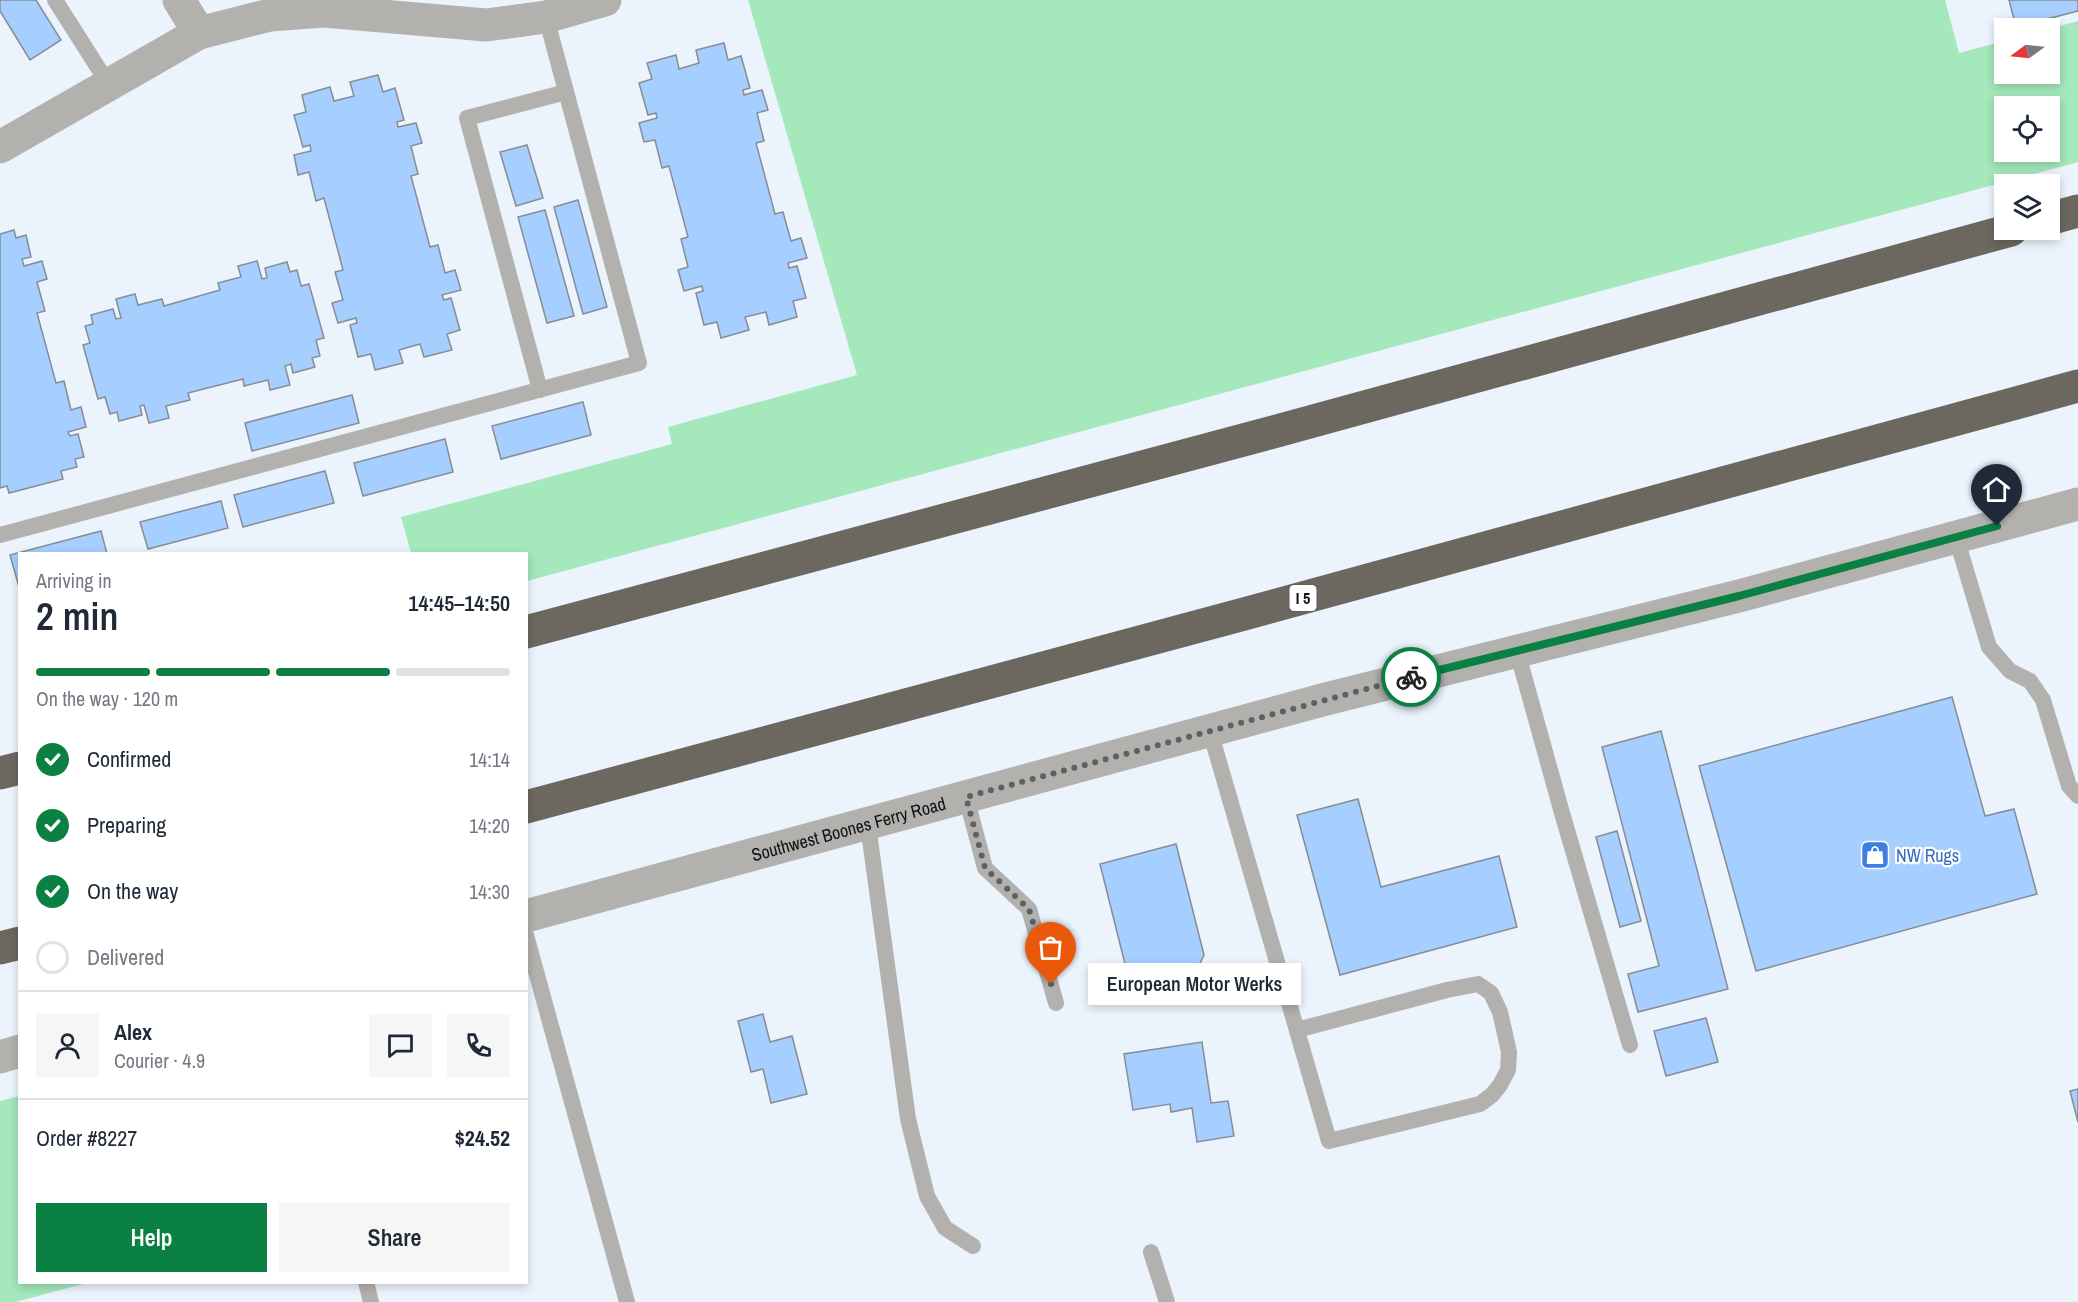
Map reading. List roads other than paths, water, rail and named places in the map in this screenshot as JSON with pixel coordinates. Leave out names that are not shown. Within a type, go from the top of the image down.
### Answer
[{"type":"highway","points":[[2060,216],[2078,211]]},
{"type":"highway","points":[[528,631],[1262,435],[1994,235]]},
{"type":"highway","name":"I 5","points":[[528,806],[1244,615],[2078,386]]},
{"type":"highway","points":[[0,773],[18,768]]},
{"type":"highway","points":[[0,948],[18,944]]},
{"type":"street","points":[[178,0],[200,33]]},
{"type":"street","points":[[0,147],[200,33],[270,15],[324,11],[486,26],[546,17],[605,0]]},
{"type":"street","name":"Southwest Boones Ferry Road","points":[[528,915],[1326,699],[1739,596],[2078,504]]},
{"type":"street","points":[[0,1057],[18,1052]]},
{"type":"lane","points":[[55,0],[109,85]]},
{"type":"lane","points":[[0,535],[639,363],[546,17]]},
{"type":"lane","points":[[540,390],[467,118],[566,92]]},
{"type":"lane","points":[[1956,537],[1989,647],[2010,671],[2030,681],[2043,700],[2069,786],[2078,796]]},
{"type":"lane","points":[[1517,651],[1630,1045]]},
{"type":"lane","points":[[1210,731],[1329,1141],[1480,1104],[1496,1090],[1508,1071],[1509,1052],[1500,1012],[1491,993],[1478,984],[1447,990],[1297,1030]]},
{"type":"lane","points":[[966,797],[985,868],[1029,909],[1056,1003]]},
{"type":"lane","points":[[868,825],[908,1119],[927,1196],[945,1228],[973,1246]]},
{"type":"lane","points":[[528,942],[627,1302]]},
{"type":"lane","points":[[1151,1252],[1167,1302]]},
{"type":"lane","points":[[366,1284],[371,1302]]},
{"type":"place","name":"NW Rugs","points":[[1875,855]]},
{"type":"place","name":"European Motor Werks","points":[[1051,984]]}]
